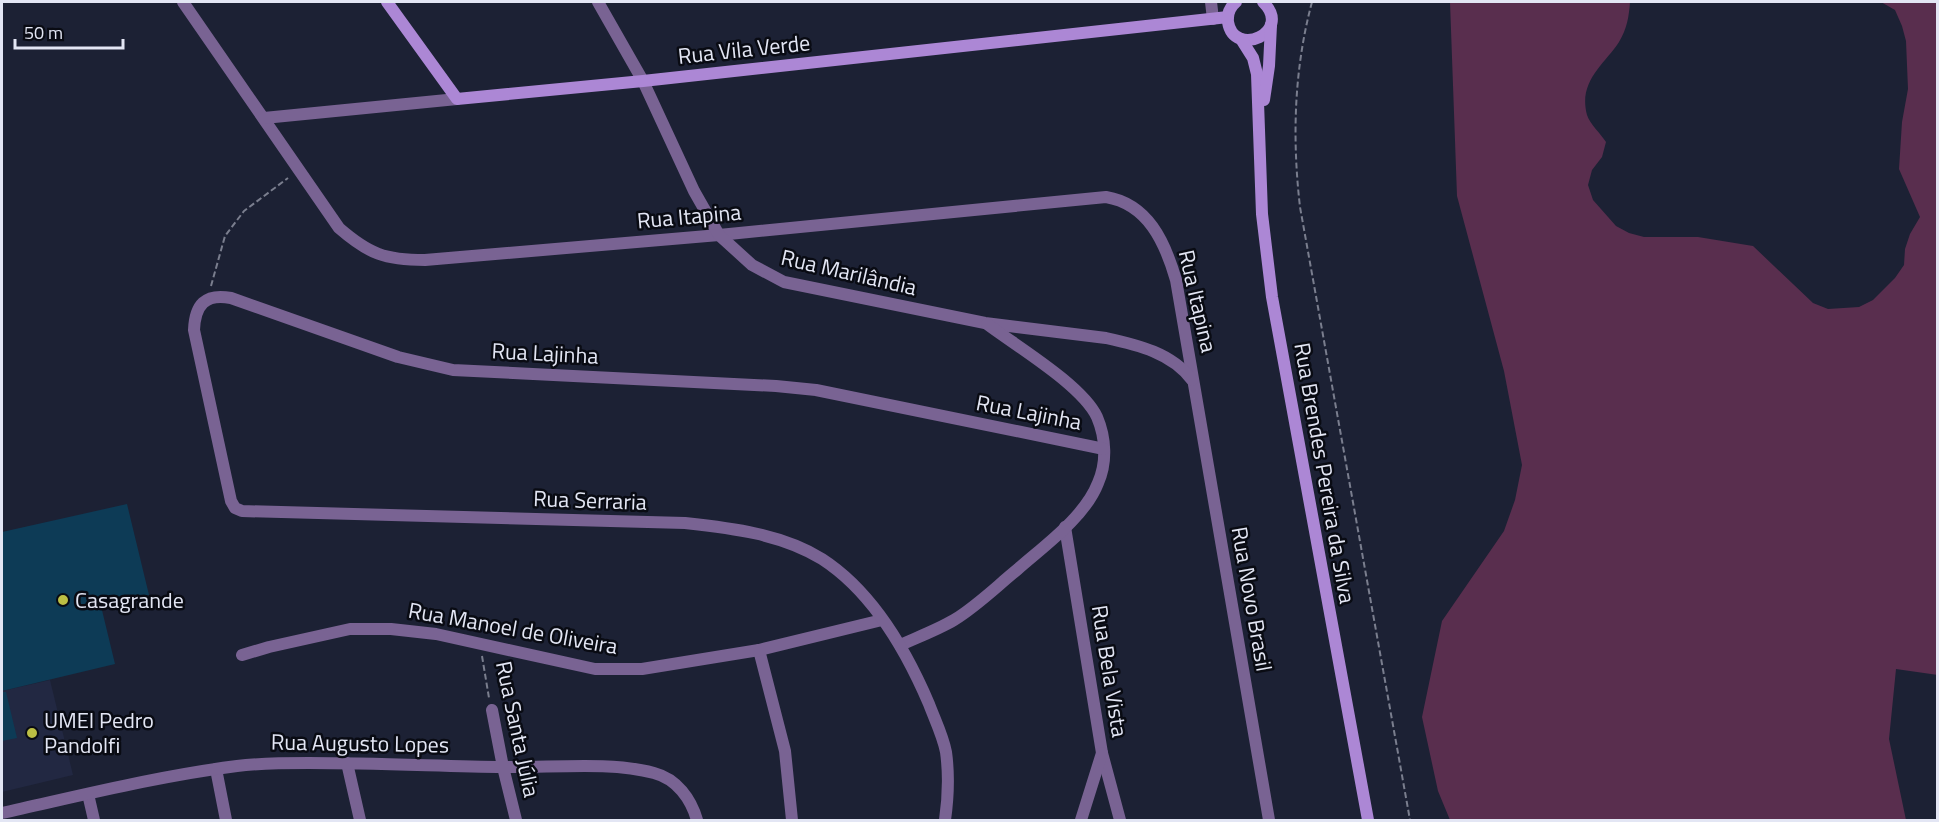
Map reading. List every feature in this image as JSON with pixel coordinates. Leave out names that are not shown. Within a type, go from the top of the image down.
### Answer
[{"type":"main road","points":[[387,2],[457,99]]},
{"type":"main road","points":[[1228,17],[1230,9],[1236,2]]},
{"type":"main road","points":[[1241,39],[1250,41],[1259,39],[1266,33],[1271,21],[1268,7],[1263,2]]},
{"type":"main road","name":"Rua Brendes Pereira da Silva","points":[[1261,131],[1269,66],[1271,21],[1277,2]]},
{"type":"main road","name":"Rua Vila Verde","points":[[457,99],[1228,17]]},
{"type":"main road","name":"Rua Brendes Pereira da Silva","points":[[1228,17],[1229,26],[1241,39],[1256,66],[1261,131],[1263,214],[1272,297],[1368,820]]},
{"type":"street","name":"Rua Itapina","points":[[183,2],[339,228],[369,251],[405,260],[425,260],[719,235],[1106,197],[1120,199],[1150,223],[1161,238],[1169,257],[1176,280],[1194,384]]},
{"type":"street","name":"Rua Marilândia","points":[[598,2],[643,81],[694,190],[719,235],[752,265],[784,282],[985,323],[1106,338],[1146,348],[1184,369],[1194,384]]},
{"type":"street","points":[[1211,2],[1213,19]]},
{"type":"street","name":"Rua Vila Verde","points":[[264,118],[457,99]]},
{"type":"street","name":"Rua Lajinha","points":[[206,300],[218,295],[231,298],[398,357],[453,370],[816,390],[1104,449]]},
{"type":"street","name":"Rua Serraria","points":[[206,300],[199,307],[194,330],[231,501],[235,508],[242,511],[674,523],[720,527],[794,545],[821,559],[846,578],[900,645],[939,728],[945,751],[947,774],[945,820]]},
{"type":"street","points":[[900,645],[973,608],[1065,527],[1092,495],[1103,466],[1103,432],[1085,399],[1070,385],[985,323]]},
{"type":"street","name":"Rua Novo Brasil","points":[[1194,384],[1269,820]]},
{"type":"street","name":"Rua Bela Vista","points":[[1065,527],[1101,753],[1120,820]]},
{"type":"street","name":"Rua Manoel de Oliveira","points":[[242,655],[350,629],[413,630],[595,669],[642,669],[759,650],[882,620]]},
{"type":"street","points":[[759,650],[785,751],[792,820]]},
{"type":"street","name":"Rua Santa Júlia","points":[[492,710],[502,767],[516,820]]},
{"type":"street","points":[[1081,820],[1101,753]]},
{"type":"street","name":"Rua Augusto Lopes","points":[[2,813],[216,769],[268,763],[347,763],[617,767],[656,773],[674,783],[686,794],[697,820]]},
{"type":"street","points":[[347,763],[360,820]]},
{"type":"street","points":[[216,769],[226,820]]},
{"type":"street","points":[[88,794],[94,820]]},
{"type":"path","points":[[1312,2],[1300,60],[1297,88],[1295,147],[1299,197],[1410,820]]},
{"type":"path","points":[[206,300],[225,236],[244,212],[299,170]]},
{"type":"path","name":"Rua Santa Júlia","points":[[480,645],[492,710]]},
{"type":"shaded area","points":[[1450,2],[1630,2],[1622,37],[1594,74],[1586,92],[1587,115],[1606,142],[1602,157],[1592,170],[1588,185],[1593,200],[1616,226],[1629,233],[1644,237],[1698,237],[1753,246],[1813,303],[1828,309],[1859,307],[1873,300],[1895,278],[1904,265],[1905,249],[1910,234],[1920,217],[1899,169],[1902,122],[1908,89],[1906,41],[1895,10],[1881,2],[1937,2],[1938,675],[1896,669],[1889,739],[1906,820],[1450,820],[1438,791],[1422,717],[1442,621],[1504,531],[1515,500],[1522,465],[1504,371],[1457,196]]},
{"type":"shaded area","name":"UMEI Pedro Pandolfi","points":[[50,680],[73,775],[2,792],[2,691]]},
{"type":"building","name":"Casagrande","points":[[127,504],[149,595],[101,606],[115,664],[2,691],[2,532]]},
{"type":"building","points":[[2,692],[6,692],[17,738],[2,741]]},
{"type":"place","name":"Casagrande","points":[[63,600]]},
{"type":"place","name":"UMEI Pedro Pandolfi","points":[[32,733]]}]
